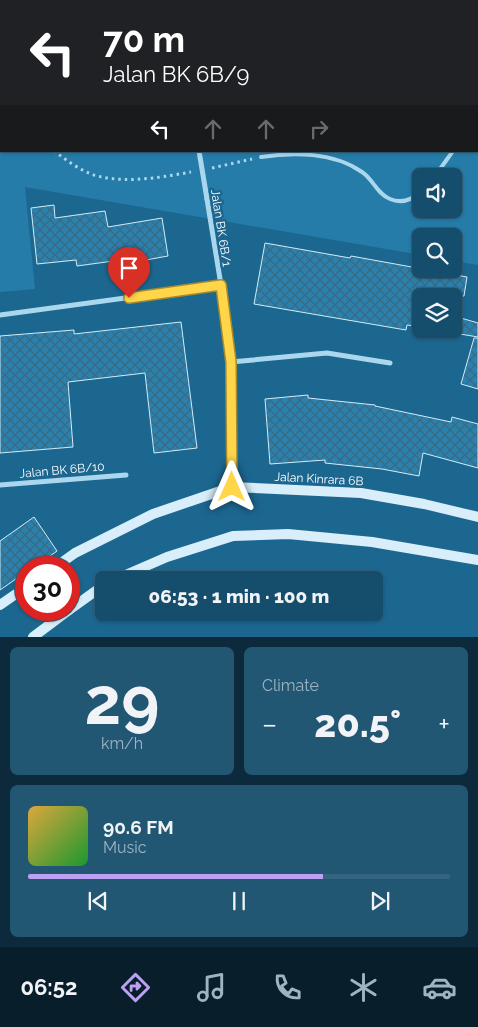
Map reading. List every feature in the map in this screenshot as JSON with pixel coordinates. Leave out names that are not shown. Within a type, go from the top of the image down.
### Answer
[{"type":"street","name":"Jalan BK 6B/1","points":[[199,152],[221,285],[231,362],[232,487]]},
{"type":"street","points":[[0,315],[221,285]]},
{"type":"street","points":[[231,362],[327,353],[390,364]]},
{"type":"street","name":"Jalan BK 6B/10","points":[[0,485],[126,475]]},
{"type":"street","name":"Jalan Kinrara 6B","points":[[71,556],[153,514],[232,487],[361,493],[424,504],[478,517]]},
{"type":"street","points":[[135,571],[167,557],[233,536],[288,534],[372,542],[478,560]]},
{"type":"street","points":[[80,602],[95,591]]},
{"type":"street","points":[[0,606],[15,595]]},
{"type":"street","points":[[33,637],[54,621]]},
{"type":"lane","points":[[440,168],[452,152]]},
{"type":"lane","points":[[261,158],[293,153],[309,154],[336,161],[363,172],[388,198],[397,201],[408,200],[412,197]]},
{"type":"path","points":[[55,152],[75,166],[101,177],[130,180],[193,171]]},
{"type":"path","points":[[203,169],[261,158]]},
{"type":"shaded area","points":[[0,152],[478,152],[478,265],[462,262],[462,228],[412,228],[412,253],[25,187],[35,289],[0,292]]},
{"type":"building","points":[[54,205],[55,218],[105,211],[108,227],[162,218],[168,256],[129,263],[128,259],[77,266],[76,260],[37,264],[31,208]]},
{"type":"building","points":[[265,243],[412,267],[412,278],[467,277],[464,296],[462,296],[462,288],[412,288],[412,326],[407,325],[406,330],[254,304]]},
{"type":"building","points":[[462,318],[478,323],[478,337],[462,334]]},
{"type":"building","points":[[181,322],[197,448],[154,453],[145,373],[68,382],[73,447],[0,453],[0,336],[74,330],[74,334]]},
{"type":"building","points":[[474,338],[478,338],[478,389],[461,384]]},
{"type":"building","points":[[308,395],[308,398],[375,405],[451,422],[452,417],[478,424],[478,468],[423,453],[419,476],[382,469],[325,463],[325,460],[270,464],[265,399]]},
{"type":"building","points":[[34,517],[57,551],[50,556],[15,556],[15,580],[0,590],[0,541]]},
{"type":"route","points":[[129,298],[221,285],[231,362],[232,487]]}]
